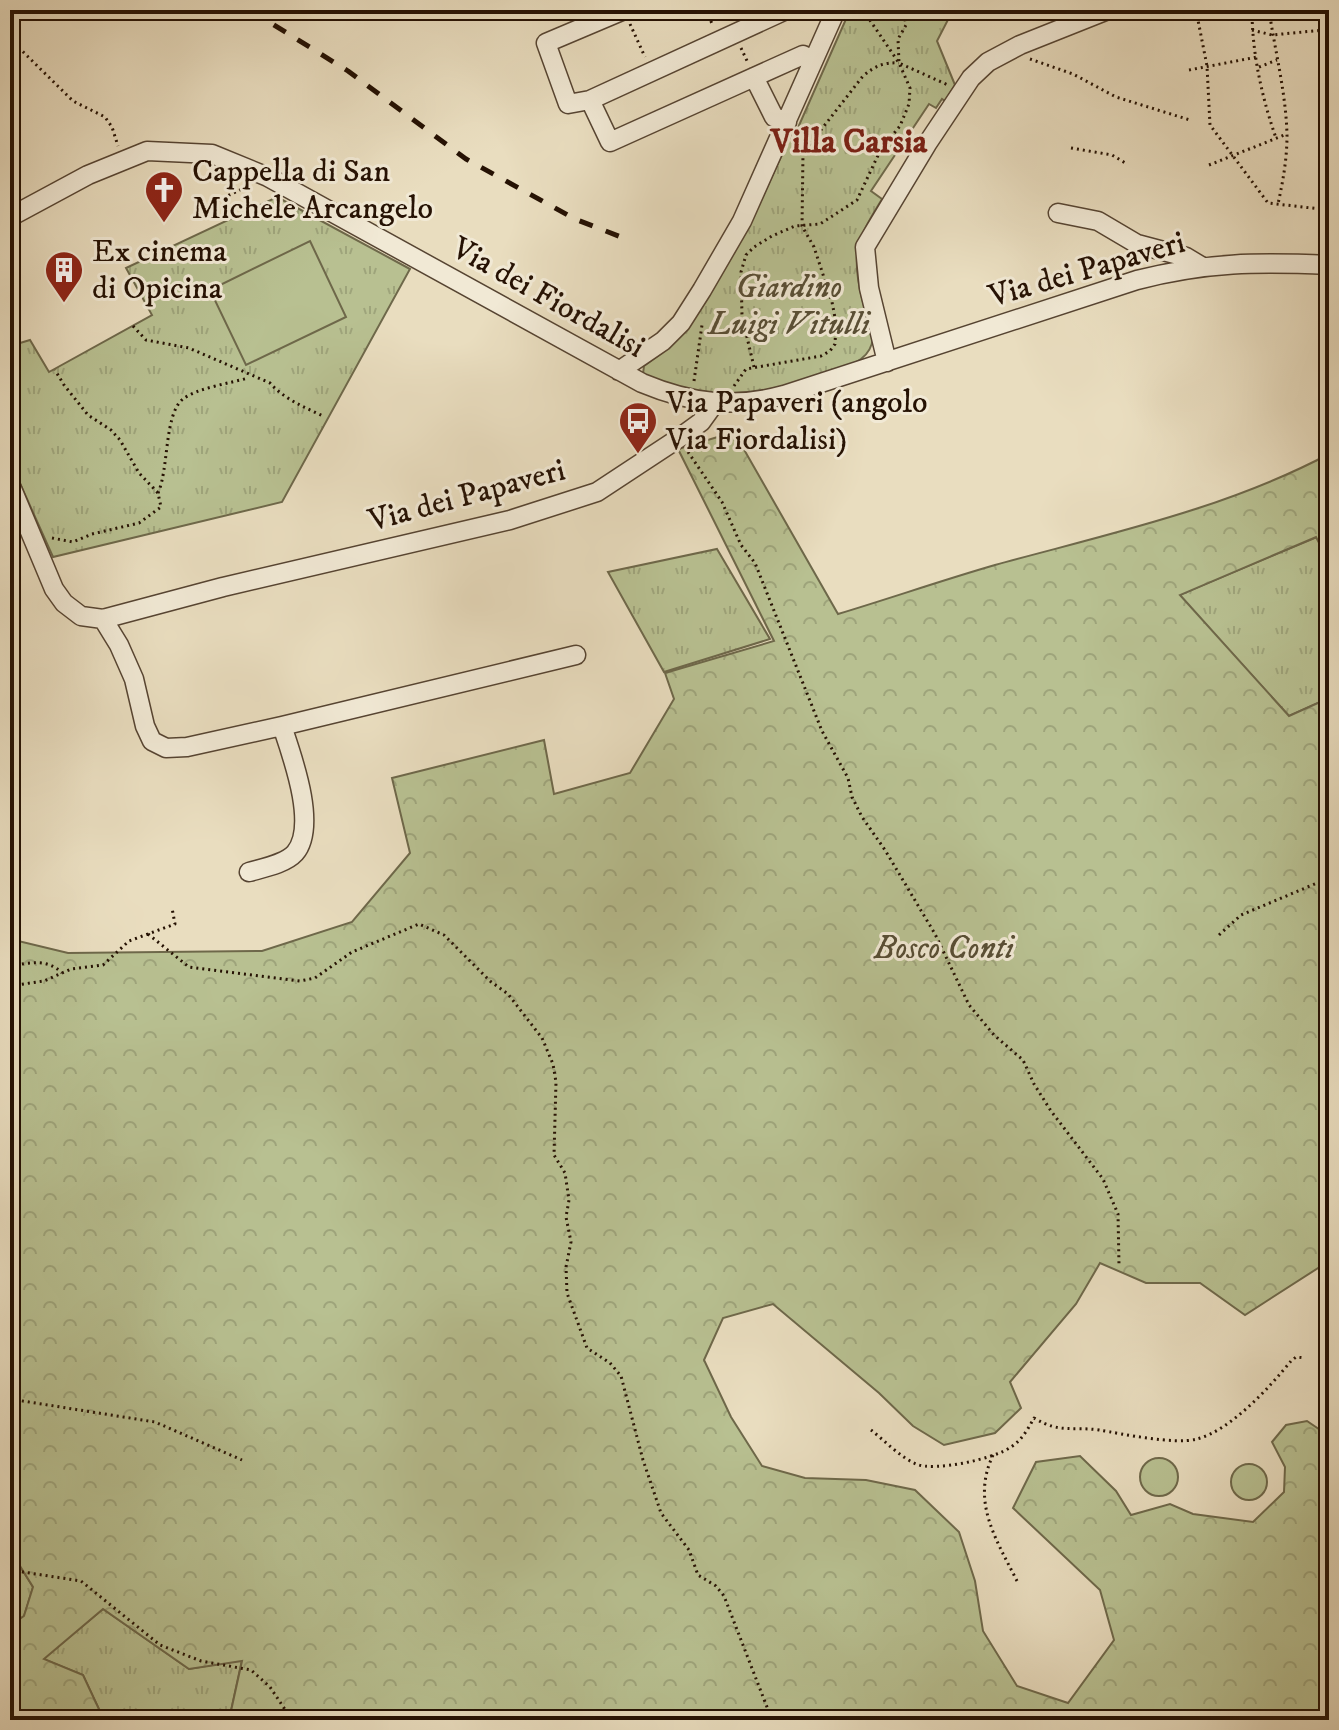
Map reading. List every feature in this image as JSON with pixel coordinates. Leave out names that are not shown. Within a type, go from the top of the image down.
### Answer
[{"type":"street","points":[[624,10],[546,43],[568,104],[590,100],[786,10]]},
{"type":"street","points":[[619,371],[663,341],[681,323],[742,221],[836,10]]},
{"type":"street","points":[[887,362],[867,278],[865,247],[927,144],[971,78],[988,62],[1020,45],[1108,10]]},
{"type":"street","points":[[590,100],[610,142],[803,55],[813,60]]},
{"type":"street","points":[[754,77],[774,117],[787,122]]},
{"type":"street","name":"Via dei Fiordalisi","points":[[10,217],[88,175],[147,151],[212,154],[268,177],[619,371],[665,393],[721,404]]},
{"type":"street","points":[[1058,213],[1098,221],[1137,244],[1186,257],[1201,266]]},
{"type":"street","name":"Via dei Papaveri","points":[[103,619],[223,587],[536,513],[597,492],[679,438],[721,404],[764,401],[1137,280],[1201,266],[1251,262],[1329,265]]},
{"type":"street","points":[[10,484],[54,589],[64,603],[81,616],[103,619],[134,679],[145,726],[152,741],[166,748],[187,747],[282,726],[576,655]]},
{"type":"street","points":[[249,872],[274,865],[295,853],[303,833],[305,816],[300,787],[282,726]]},
{"type":"path","points":[[624,10],[652,72]]},
{"type":"path","points":[[754,367],[742,316],[741,272],[746,255],[772,236],[795,226],[820,224],[857,200],[881,149],[900,126],[909,104],[910,88],[899,63],[863,10]]},
{"type":"path","points":[[899,63],[898,39],[906,25],[903,10]]},
{"type":"path","points":[[1196,10],[1207,66],[1210,125],[1268,203],[1329,210]]},
{"type":"path","points":[[1252,10],[1252,30],[1265,107],[1276,138]]},
{"type":"path","points":[[1269,10],[1287,134],[1286,166],[1278,206]]},
{"type":"path","points":[[1252,30],[1272,35],[1329,29]]},
{"type":"path","points":[[734,34],[754,77]]},
{"type":"path","points":[[10,39],[73,101],[105,117],[112,127],[123,159]]},
{"type":"path","points":[[1020,45],[1029,59],[1073,74],[1116,97],[1190,120]]},
{"type":"path","points":[[1189,70],[1257,57]]},
{"type":"path","points":[[1259,67],[1277,60]]},
{"type":"path","points":[[721,404],[746,369],[821,356],[835,344],[836,323],[832,302],[814,247],[802,226],[803,153],[863,76],[887,62],[899,63],[962,93]]},
{"type":"path","points":[[1209,165],[1287,134]]},
{"type":"path","points":[[1071,148],[1112,155],[1127,164]]},
{"type":"path","points":[[196,211],[268,177]]},
{"type":"path","points":[[689,400],[703,321]]},
{"type":"path","points":[[133,326],[146,340],[189,348],[270,383],[295,403],[323,416]]},
{"type":"path","points":[[55,370],[88,415],[120,440],[139,473],[158,493]]},
{"type":"path","points":[[33,539],[45,536],[73,542],[92,534],[139,523],[161,507],[158,493],[166,469],[176,407],[190,395],[251,377]]},
{"type":"path","points":[[679,438],[722,502],[741,545],[755,563],[822,731],[848,778],[852,797],[935,934],[969,1005],[994,1035],[1023,1060],[1051,1111],[1103,1179],[1118,1214],[1119,1265]]},
{"type":"path","points":[[1219,935],[1241,915],[1329,878]]},
{"type":"path","points":[[10,986],[44,981],[63,973],[103,965],[129,941],[175,924],[172,908]]},
{"type":"path","points":[[148,934],[189,967],[300,981],[315,978],[352,952],[419,924],[444,935],[490,981],[508,994],[526,1016],[542,1038],[553,1064],[556,1082],[554,1155],[565,1173],[569,1200],[566,1217],[571,1242],[566,1267],[567,1293],[577,1322],[587,1348],[610,1363],[621,1376],[643,1460],[661,1513],[689,1550],[698,1575],[716,1586],[724,1596],[772,1720]]},
{"type":"path","points":[[10,966],[39,962],[54,964],[63,973]]},
{"type":"path","points":[[871,1430],[915,1464],[936,1468],[1010,1448],[1026,1433],[1034,1418],[1048,1427],[1062,1430],[1084,1428],[1134,1436],[1194,1440],[1218,1430],[1237,1416],[1296,1357],[1305,1358]]},
{"type":"path","points":[[10,1399],[155,1422],[242,1460]]},
{"type":"path","points":[[993,1455],[984,1474],[984,1502],[994,1534],[1017,1581]]},
{"type":"path","points":[[10,1570],[81,1581],[160,1645],[201,1661],[251,1670],[270,1687],[292,1720]]},
{"type":"green space","name":"Giardino Luigi Vitulli","points":[[850,10],[953,10],[937,41],[955,85],[945,101],[942,99],[936,108],[929,104],[871,191],[882,199],[861,238],[857,255],[860,291],[873,338],[870,350],[850,365],[814,378],[732,396],[689,391],[643,374],[644,366],[688,328],[751,222],[789,139],[793,139]]},
{"type":"green space","points":[[277,197],[410,269],[282,502],[53,557],[10,461],[10,346],[30,340],[49,372],[152,315],[126,268]]},
{"type":"green space","points":[[310,241],[346,317],[246,365],[210,290]]},
{"type":"green space","name":"Bosco Conti","points":[[734,432],[838,614],[995,565],[1207,505],[1329,454],[1329,562],[1316,537],[1180,595],[1289,716],[1329,698],[1329,1261],[1245,1315],[1200,1283],[1146,1283],[1100,1263],[1076,1304],[1010,1382],[1021,1408],[995,1433],[944,1445],[913,1426],[879,1393],[773,1304],[723,1318],[704,1360],[731,1417],[762,1466],[805,1478],[866,1480],[915,1490],[959,1532],[975,1581],[983,1631],[1017,1686],[1068,1703],[1114,1640],[1100,1590],[1013,1508],[1036,1462],[1080,1456],[1116,1491],[1131,1515],[1170,1504],[1193,1514],[1253,1522],[1284,1492],[1285,1467],[1272,1442],[1286,1425],[1307,1421],[1329,1436],[1329,1720],[229,1720],[242,1661],[189,1669],[103,1609],[44,1659],[83,1675],[104,1720],[10,1720],[10,1626],[24,1616],[33,1587],[10,1550],[10,939],[68,953],[262,951],[352,922],[410,853],[392,778],[544,740],[554,794],[630,773],[674,699],[665,673],[774,641],[678,449]]},
{"type":"green space","points":[[1317,537],[1329,562],[1329,698],[1289,716],[1179,595]]},
{"type":"green space","points":[[717,549],[770,639],[664,672],[608,572]]},
{"type":"green space","points":[[1159,1458],[1172,1464],[1178,1477],[1172,1490],[1159,1496],[1146,1490],[1140,1477],[1146,1464]]},
{"type":"green space","points":[[1249,1464],[1262,1469],[1267,1482],[1262,1495],[1249,1500],[1236,1495],[1231,1482],[1236,1469]]},
{"type":"green space","points":[[10,1550],[33,1587],[24,1616],[10,1626]]},
{"type":"green space","points":[[103,1609],[189,1669],[242,1660],[229,1720],[104,1720],[83,1675],[43,1659]]},
{"type":"railway","points":[[250,10],[348,71],[466,159],[575,219],[621,237]]},
{"type":"place","name":"Cappella di San Michele Arcangelo","points":[[164,224]]},
{"type":"place","name":"Ex cinema di Opicina","points":[[64,304]]},
{"type":"place","name":"Via Papaveri (angolo Via Fiordalisi)","points":[[638,455]]},
{"type":"district","name":"Villa Carsia","points":[[849,142]]}]
